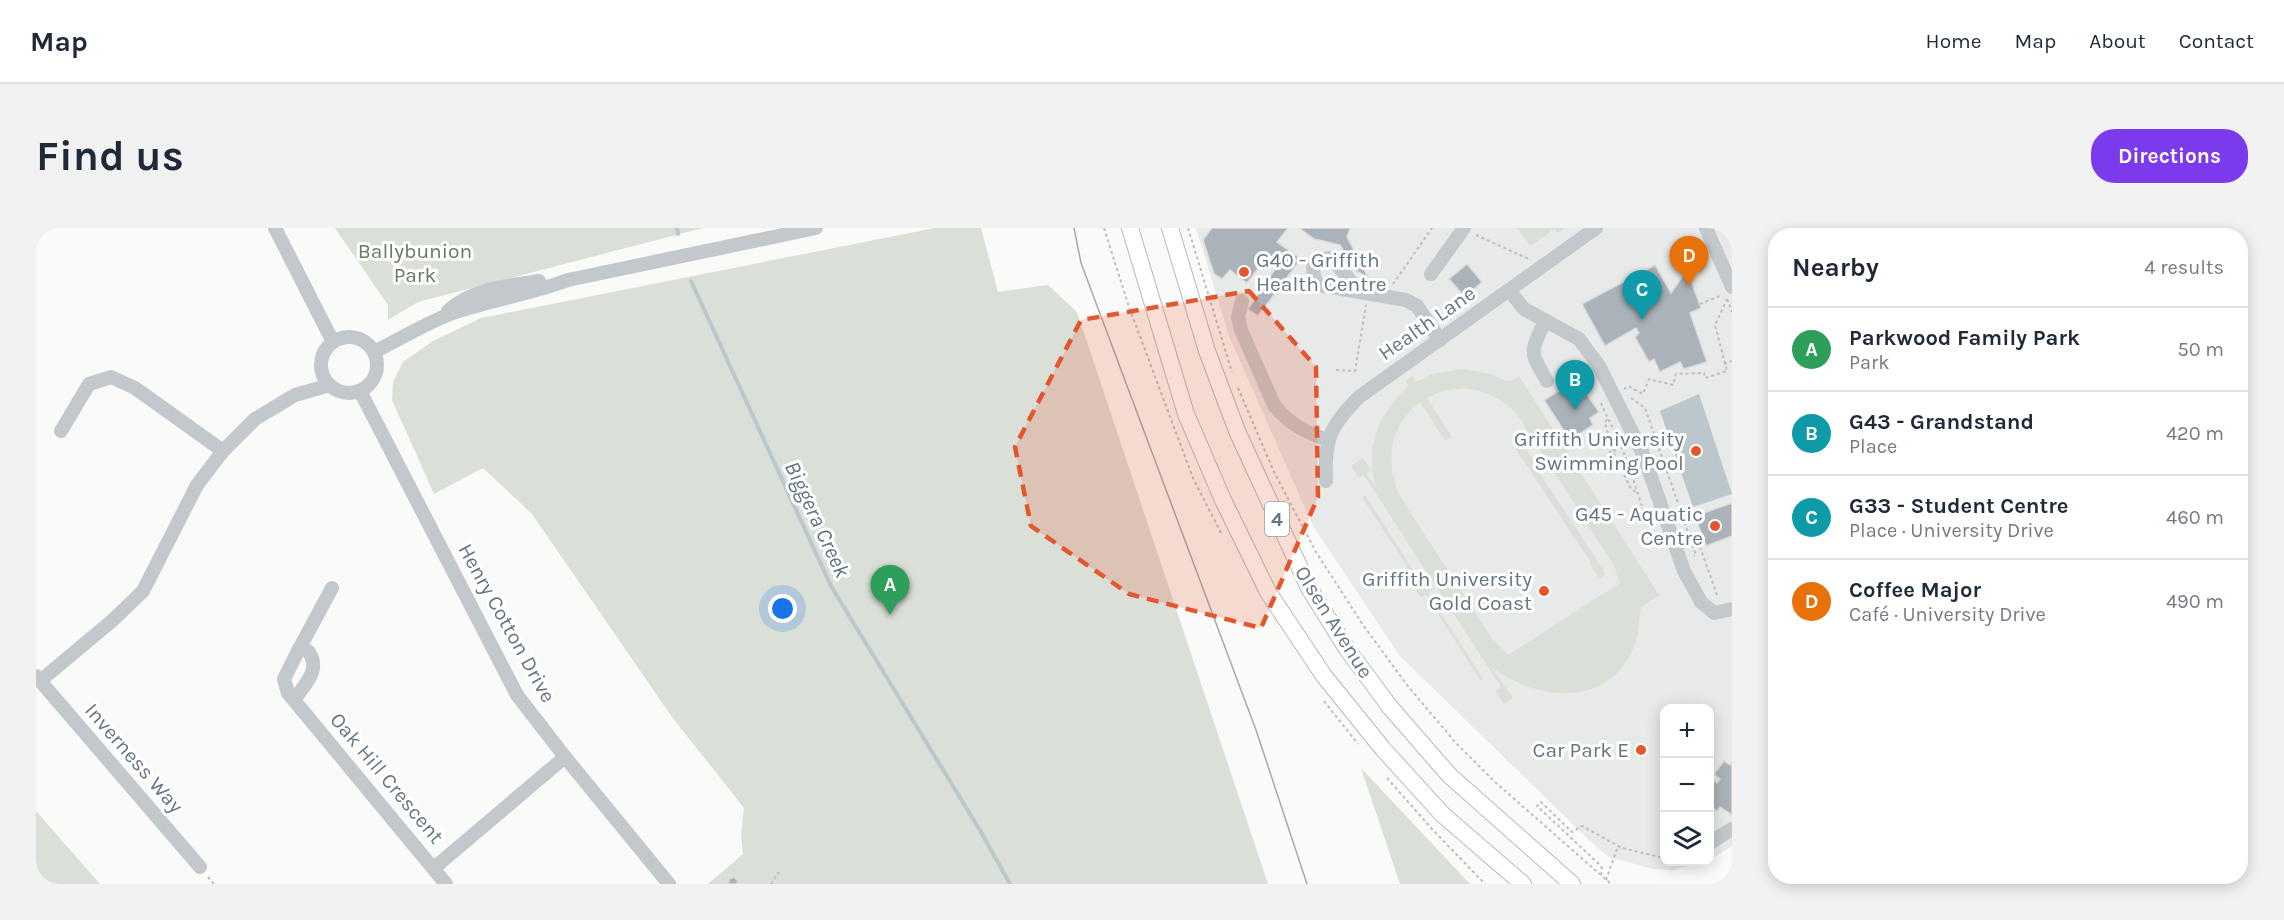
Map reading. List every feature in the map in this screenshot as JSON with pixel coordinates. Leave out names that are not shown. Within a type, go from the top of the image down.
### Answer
[{"type":"main road","points":[[1122,228],[1131,235]]},
{"type":"main road","name":"Olsen Avenue","points":[[1170,228],[1207,351],[1230,411],[1309,588],[1347,649],[1390,707],[1449,775],[1572,884]]},
{"type":"main road","name":"Olsen Avenue","points":[[1131,235],[1186,414],[1223,500],[1268,592],[1324,675],[1383,749],[1443,815],[1523,884]]},
{"type":"street","points":[[275,228],[333,342]]},
{"type":"street","points":[[374,352],[440,319],[458,303],[479,293],[514,284],[568,280],[816,228]]},
{"type":"street","name":"Health Lane","points":[[1326,481],[1325,458],[1328,440],[1341,417],[1359,397],[1596,228]]},
{"type":"street","points":[[1706,228],[1728,294]]},
{"type":"street","points":[[1431,274],[1466,230]]},
{"type":"street","points":[[1509,290],[1524,309],[1579,339],[1599,366],[1643,454],[1701,602],[1714,614],[1726,606]]},
{"type":"street","points":[[1364,293],[1406,300],[1417,306],[1440,340]]},
{"type":"street","points":[[1242,301],[1238,317],[1241,330],[1274,405],[1280,414],[1294,426],[1328,440]]},
{"type":"street","points":[[1545,320],[1532,352],[1533,358],[1547,381]]},
{"type":"street","points":[[350,337],[363,341],[374,352],[377,365],[376,375],[360,391],[346,393],[330,385],[324,377],[321,367],[323,355],[333,342],[350,337]]},
{"type":"street","points":[[61,431],[89,384],[111,377],[135,388],[223,451]]},
{"type":"street","points":[[38,678],[113,620],[143,591],[197,485],[223,451],[255,419],[296,395],[330,385]]},
{"type":"street","name":"Henry Cotton Drive","points":[[360,391],[517,695],[669,884]]},
{"type":"street","name":"Oak Hill Crescent","points":[[332,588],[284,679],[288,693],[446,884]]},
{"type":"street","points":[[294,700],[314,669],[314,659],[308,651],[299,649]]},
{"type":"street","name":"Inverness Way","points":[[38,678],[200,867]]},
{"type":"street","points":[[434,867],[565,757]]},
{"type":"street","points":[[1714,840],[1732,829]]},
{"type":"path","points":[[1188,228],[1235,381],[1274,472],[1316,552],[1407,685],[1455,742],[1501,788],[1611,884]]},
{"type":"path","points":[[1398,276],[1432,228]]},
{"type":"path","points":[[1466,230],[1534,261],[1524,268]]},
{"type":"path","points":[[1681,248],[1681,255],[1688,268]]},
{"type":"path","points":[[1336,370],[1355,371],[1364,293]]},
{"type":"path","points":[[1700,304],[1728,294]]},
{"type":"path","points":[[1708,377],[1727,371],[1715,326],[1728,294]]},
{"type":"path","points":[[1725,364],[1732,361]]},
{"type":"path","points":[[1622,390],[1645,408],[1696,555],[1683,558]]},
{"type":"path","points":[[1607,419],[1605,423],[1614,452],[1631,489],[1637,492]]},
{"type":"path","points":[[1597,430],[1611,453],[1622,447]]},
{"type":"path","points":[[1700,547],[1726,606]]},
{"type":"path","points":[[1600,874],[1602,869],[1599,865],[1537,806],[1540,802],[1572,832],[1582,826],[1618,846],[1660,857]]},
{"type":"path","points":[[1606,879],[1618,846]]},
{"type":"path","points":[[771,884],[779,872]]},
{"type":"highlighted area","points":[[1249,291],[1316,367],[1318,497],[1261,628],[1129,594],[1031,526],[1015,447],[1081,320]]},
{"type":"shaded area","name":"Griffith University Gold Coast","points":[[1196,228],[1732,228],[1732,846],[1714,857],[1714,704],[1660,704],[1660,866],[1689,866],[1674,870],[1653,869],[1609,857],[1592,843],[1400,656],[1313,526],[1229,336]]},
{"type":"shaded area","name":"Griffith University Swimming Pool","points":[[1699,394],[1732,494],[1693,507],[1660,411]]},
{"type":"green space","name":"Ballybunion Park","points":[[335,228],[703,228],[418,302],[388,320],[388,305]]},
{"type":"green space","points":[[935,228],[981,228],[998,292],[1048,285],[1077,312],[1268,884],[708,884],[743,854],[741,835],[744,808],[672,717],[532,514],[483,468],[434,494],[392,400],[393,382],[403,362],[433,341],[481,318]]},
{"type":"green space","points":[[1517,228],[1565,228],[1558,233],[1554,229],[1531,246]]},
{"type":"green space","points":[[1460,369],[1487,373],[1509,382],[1519,376],[1659,595],[1641,607],[1635,644],[1624,665],[1609,680],[1591,689],[1571,693],[1551,692],[1530,687],[1491,667],[1513,698],[1504,704],[1496,691],[1501,687],[1364,475],[1359,478],[1351,466],[1363,458],[1371,470],[1366,474],[1376,487],[1373,473],[1373,445],[1382,419],[1398,396],[1409,386],[1406,381],[1412,376],[1416,382],[1433,374]],"holes":[[[1465,388],[1494,396],[1517,414],[1613,564],[1620,583],[1508,655],[1491,637],[1401,498],[1392,472],[1392,446],[1402,422],[1410,412],[1420,402],[1445,441],[1452,437],[1427,398],[1442,391]]]},
{"type":"green space","points":[[1523,445],[1606,574],[1599,578],[1516,449]]},
{"type":"green space","points":[[1365,495],[1418,578],[1423,576],[1432,590],[1428,593],[1483,679],[1481,681],[1426,595],[1421,597],[1411,583],[1416,580],[1362,497]]},
{"type":"green space","points":[[1361,768],[1470,884],[1400,884]]},
{"type":"green space","points":[[36,811],[100,884],[36,884]]},
{"type":"building","name":"G40 - Griffith Health Centre","points":[[1212,228],[1288,228],[1277,242],[1301,259],[1258,316],[1248,309],[1276,268],[1265,259],[1247,283],[1230,270],[1222,279],[1214,274],[1203,240]]},
{"type":"building","name":"G40 - Griffith Health Centre","points":[[1299,228],[1350,228],[1347,237],[1368,277],[1356,271],[1340,245],[1314,239]]},
{"type":"building","points":[[1467,264],[1482,282],[1465,297],[1449,279]]},
{"type":"building","points":[[1655,265],[1671,293],[1687,270],[1701,308],[1690,313],[1707,362],[1684,369],[1680,362],[1660,372],[1654,359],[1649,362],[1635,337],[1639,333],[1636,328],[1605,346],[1582,304]]},
{"type":"building","points":[[1577,380],[1599,412],[1590,418],[1593,425],[1570,440],[1544,400]]},
{"type":"building","name":"G45 - Aquatic Centre","points":[[1732,503],[1732,536],[1706,546],[1695,516]]},
{"type":"building","points":[[1724,761],[1730,765],[1732,762],[1732,815],[1720,807],[1717,811],[1714,809],[1714,780],[1717,783],[1720,779],[1714,774]]},
{"type":"building","points":[[734,877],[738,881],[737,884],[728,884],[729,879]]},
{"type":"waterway","name":"Biggera Creek","points":[[677,228],[678,234]]},
{"type":"waterway","name":"Biggera Creek","points":[[691,281],[831,586],[981,832],[1010,884]]},
{"type":"tram line","points":[[1074,228],[1081,263],[1256,730],[1307,884]]},
{"type":"place","name":"G40 - Griffith Health Centre","points":[[1244,272]]},
{"type":"place","name":"Coffee Major","points":[[1689,286]]},
{"type":"place","name":"G33 - Student Centre","points":[[1642,320]]},
{"type":"place","name":"G43 - Grandstand","points":[[1575,410]]},
{"type":"place","name":"Griffith University Swimming Pool","points":[[1696,451]]},
{"type":"place","name":"G45 - Aquatic Centre","points":[[1715,526]]},
{"type":"place","name":"Griffith University Gold Coast","points":[[1544,591]]},
{"type":"place","name":"Parkwood Family Park","points":[[890,615]]},
{"type":"place","name":"Car Park E","points":[[1641,750]]}]
